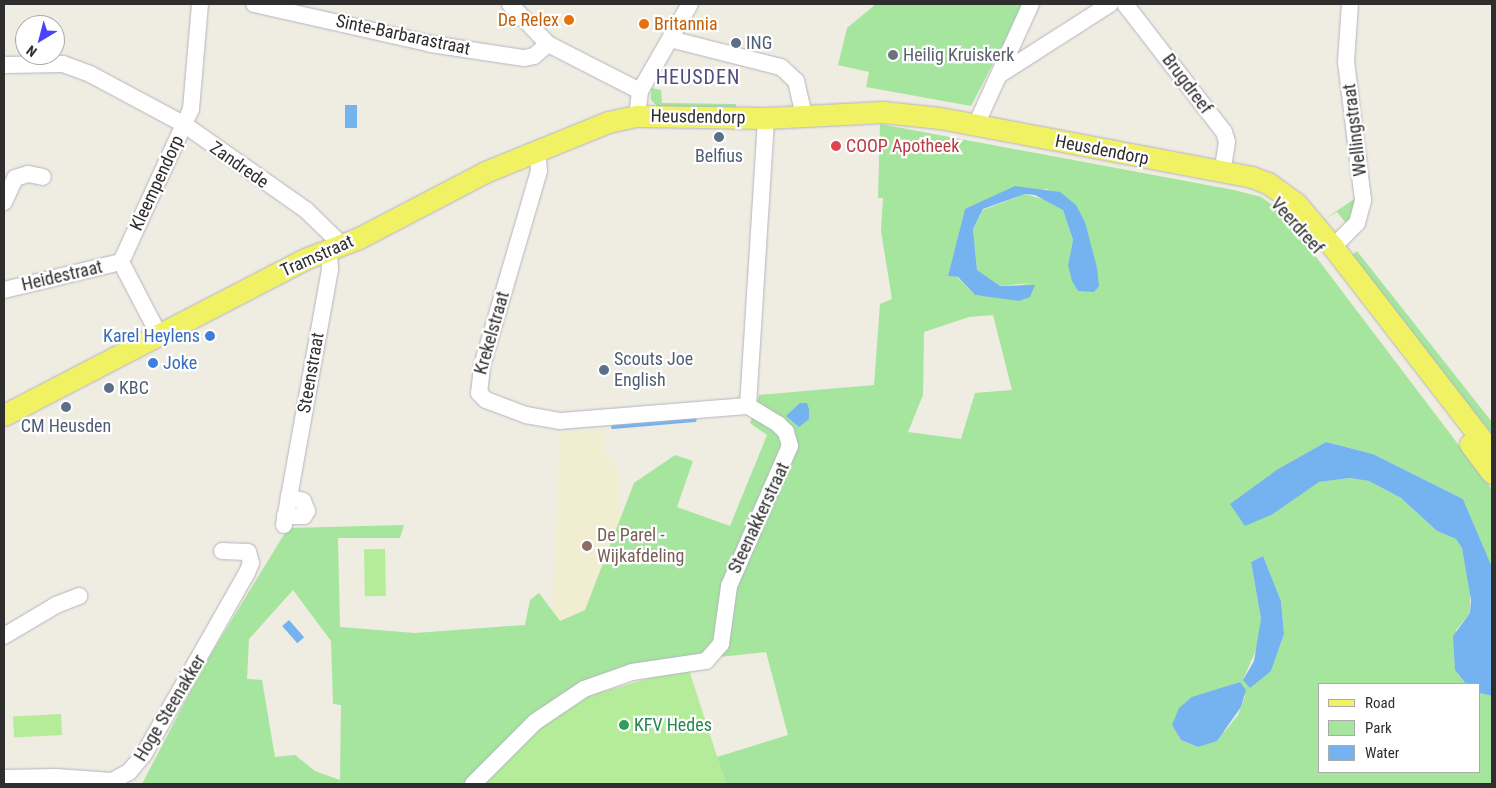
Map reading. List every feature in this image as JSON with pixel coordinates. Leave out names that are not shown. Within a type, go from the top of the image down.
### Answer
[{"type":"main road","name":"Heusdendorp","points":[[637,116],[766,118],[883,112],[976,125],[1222,173]]},
{"type":"main road","name":"Tramstraat","points":[[4,415],[159,335],[485,172],[608,122],[637,116]]},
{"type":"main road","name":"Veerdreef","points":[[1222,173],[1274,198],[1328,250],[1492,453]]},
{"type":"main road","name":"Veerdreef","points":[[1328,250],[1492,473]]},
{"type":"street","points":[[185,125],[190,109],[200,4]]},
{"type":"street","name":"Sinte-Barbarastraat","points":[[254,4],[431,44],[524,58],[534,56],[548,44]]},
{"type":"street","points":[[510,4],[548,44],[640,91]]},
{"type":"street","name":"Heusdendorp","points":[[637,116],[640,91],[690,4]]},
{"type":"street","points":[[976,125],[1031,4]]},
{"type":"street","points":[[999,75],[1110,4]]},
{"type":"street","name":"Brugdreef","points":[[1125,4],[1224,132],[1227,142],[1222,173]]},
{"type":"street","name":"Wellingstraat","points":[[1328,250],[1357,223],[1363,200],[1346,62],[1350,4]]},
{"type":"street","points":[[670,39],[781,67],[796,81],[804,115]]},
{"type":"street","name":"Kleempendorp","points":[[4,65],[74,66],[185,125],[121,262]]},
{"type":"street","points":[[748,406],[766,118]]},
{"type":"street","name":"Zandrede","points":[[185,125],[334,234],[335,247]]},
{"type":"street","name":"Krekelstraat","points":[[537,151],[539,171],[482,366],[479,393],[486,400],[526,415],[560,421],[748,406]]},
{"type":"street","points":[[4,202],[15,178],[28,174],[42,176]]},
{"type":"street","name":"Steenstraat","points":[[285,520],[335,247]]},
{"type":"street","points":[[121,262],[159,335]]},
{"type":"street","name":"Heidestraat","points":[[4,290],[121,262]]},
{"type":"street","name":"Steenakkerstraat","points":[[474,784],[535,722],[584,688],[632,672],[706,661],[721,644],[732,577],[790,446],[785,431],[748,406]]},
{"type":"street","name":"Hoge Steenakker","points":[[4,778],[56,777],[112,782],[129,772],[179,694],[249,568],[248,552],[222,551]]},
{"type":"street","points":[[4,636],[56,605],[79,596]]},
{"type":"shaded area","name":"De Parel - Wijkafdeling","points":[[605,430],[604,452],[620,471],[617,673],[549,703],[560,431]]},
{"type":"green space","points":[[876,4],[1024,4],[971,106],[866,87],[869,72],[838,65],[847,28]]},
{"type":"green space","points":[[651,88],[661,90],[662,103],[736,104],[736,110],[658,107],[651,100]]},
{"type":"green space","points":[[880,124],[1234,190],[1261,197],[1282,212],[1492,489],[1492,567],[1463,499],[1373,454],[1326,442],[1278,469],[1273,514],[1318,482],[1350,478],[1369,481],[1401,498],[1437,531],[1456,539],[1462,548],[1470,581],[1470,613],[1456,630],[1455,670],[1465,683],[1318,683],[1318,773],[1481,773],[1481,693],[1492,696],[1492,784],[726,784],[717,757],[788,735],[766,652],[653,664],[617,673],[463,784],[142,784],[203,667],[288,528],[404,525],[400,538],[338,538],[340,627],[415,633],[525,625],[530,600],[539,593],[560,621],[585,610],[634,483],[675,455],[693,461],[677,507],[730,526],[767,435],[750,423],[759,395],[874,385],[880,304],[892,299],[881,231],[883,198],[878,198]],"holes":[[[1047,189],[1085,222],[1089,240],[1068,265],[1073,240],[1063,210],[1050,201],[1026,194]],[[1022,195],[983,210],[973,229],[977,270],[985,278],[1000,286],[1029,283],[982,296],[975,295],[957,277],[948,276],[965,209]],[[993,315],[1012,390],[975,393],[961,439],[908,432],[923,395],[924,332],[969,317]],[[1263,556],[1281,601],[1284,634],[1271,671],[1243,680],[1259,643],[1261,619],[1251,562]],[[293,590],[331,641],[333,704],[341,705],[340,780],[315,771],[295,755],[275,757],[262,680],[247,679],[249,639]],[[1239,682],[1245,696],[1238,715],[1225,731],[1198,747],[1181,740],[1172,725],[1186,702]]]},
{"type":"green space","points":[[1357,197],[1353,214],[1346,223],[1337,212],[1325,219]]},
{"type":"green space","points":[[1357,251],[1492,422],[1492,436],[1352,255]]},
{"type":"green space","points":[[364,549],[385,549],[386,596],[365,596]]},
{"type":"green space","name":"KFV Hedes","points":[[688,667],[726,784],[481,784],[527,736],[574,700]]},
{"type":"green space","points":[[61,714],[62,735],[14,737],[13,717]]},
{"type":"water","points":[[345,105],[357,105],[357,128],[345,128]]},
{"type":"water","points":[[1015,186],[1060,192],[1076,205],[1085,222],[1097,268],[1099,286],[1094,292],[1078,291],[1072,281],[1068,265],[1073,240],[1063,210],[1035,195],[1025,194],[983,209],[973,229],[977,270],[1000,286],[1035,285],[1030,297],[1019,301],[975,295],[958,277],[948,276],[965,209]]},
{"type":"water","points":[[800,403],[807,403],[809,419],[799,427],[786,416]]},
{"type":"water","points":[[1326,442],[1373,454],[1463,499],[1492,567],[1492,696],[1481,693],[1481,683],[1465,683],[1455,670],[1453,636],[1470,613],[1471,600],[1462,548],[1456,539],[1437,531],[1401,498],[1369,481],[1350,478],[1319,482],[1273,514],[1245,526],[1230,504],[1278,469]]},
{"type":"water","points":[[1263,556],[1281,601],[1284,634],[1271,671],[1250,688],[1243,680],[1254,661],[1261,619],[1251,562]]},
{"type":"water","points":[[289,620],[304,637],[297,643],[282,626]]},
{"type":"water","points":[[1240,682],[1246,690],[1241,707],[1217,741],[1198,747],[1181,740],[1172,725],[1179,708],[1192,697]]},
{"type":"waterway","points":[[613,427],[695,420]]},
{"type":"place","name":"De Relex","points":[[569,20]]},
{"type":"place","name":"Britannia","points":[[644,24]]},
{"type":"place","name":"ING","points":[[736,43]]},
{"type":"place","name":"Heilig Kruiskerk","points":[[893,55]]},
{"type":"place","name":"Belfius","points":[[719,137]]},
{"type":"place","name":"COOP Apotheek","points":[[836,146]]},
{"type":"place","name":"Karel Heylens","points":[[210,336]]},
{"type":"place","name":"Joke","points":[[153,363]]},
{"type":"place","name":"Scouts Joe English","points":[[604,370]]},
{"type":"place","name":"KBC","points":[[109,388]]},
{"type":"place","name":"CM Heusden","points":[[66,407]]},
{"type":"place","name":"De Parel - Wijkafdeling","points":[[587,546]]},
{"type":"place","name":"KFV Hedes","points":[[624,725]]},
{"type":"district","name":"HEUSDEN","points":[[698,77]]}]
